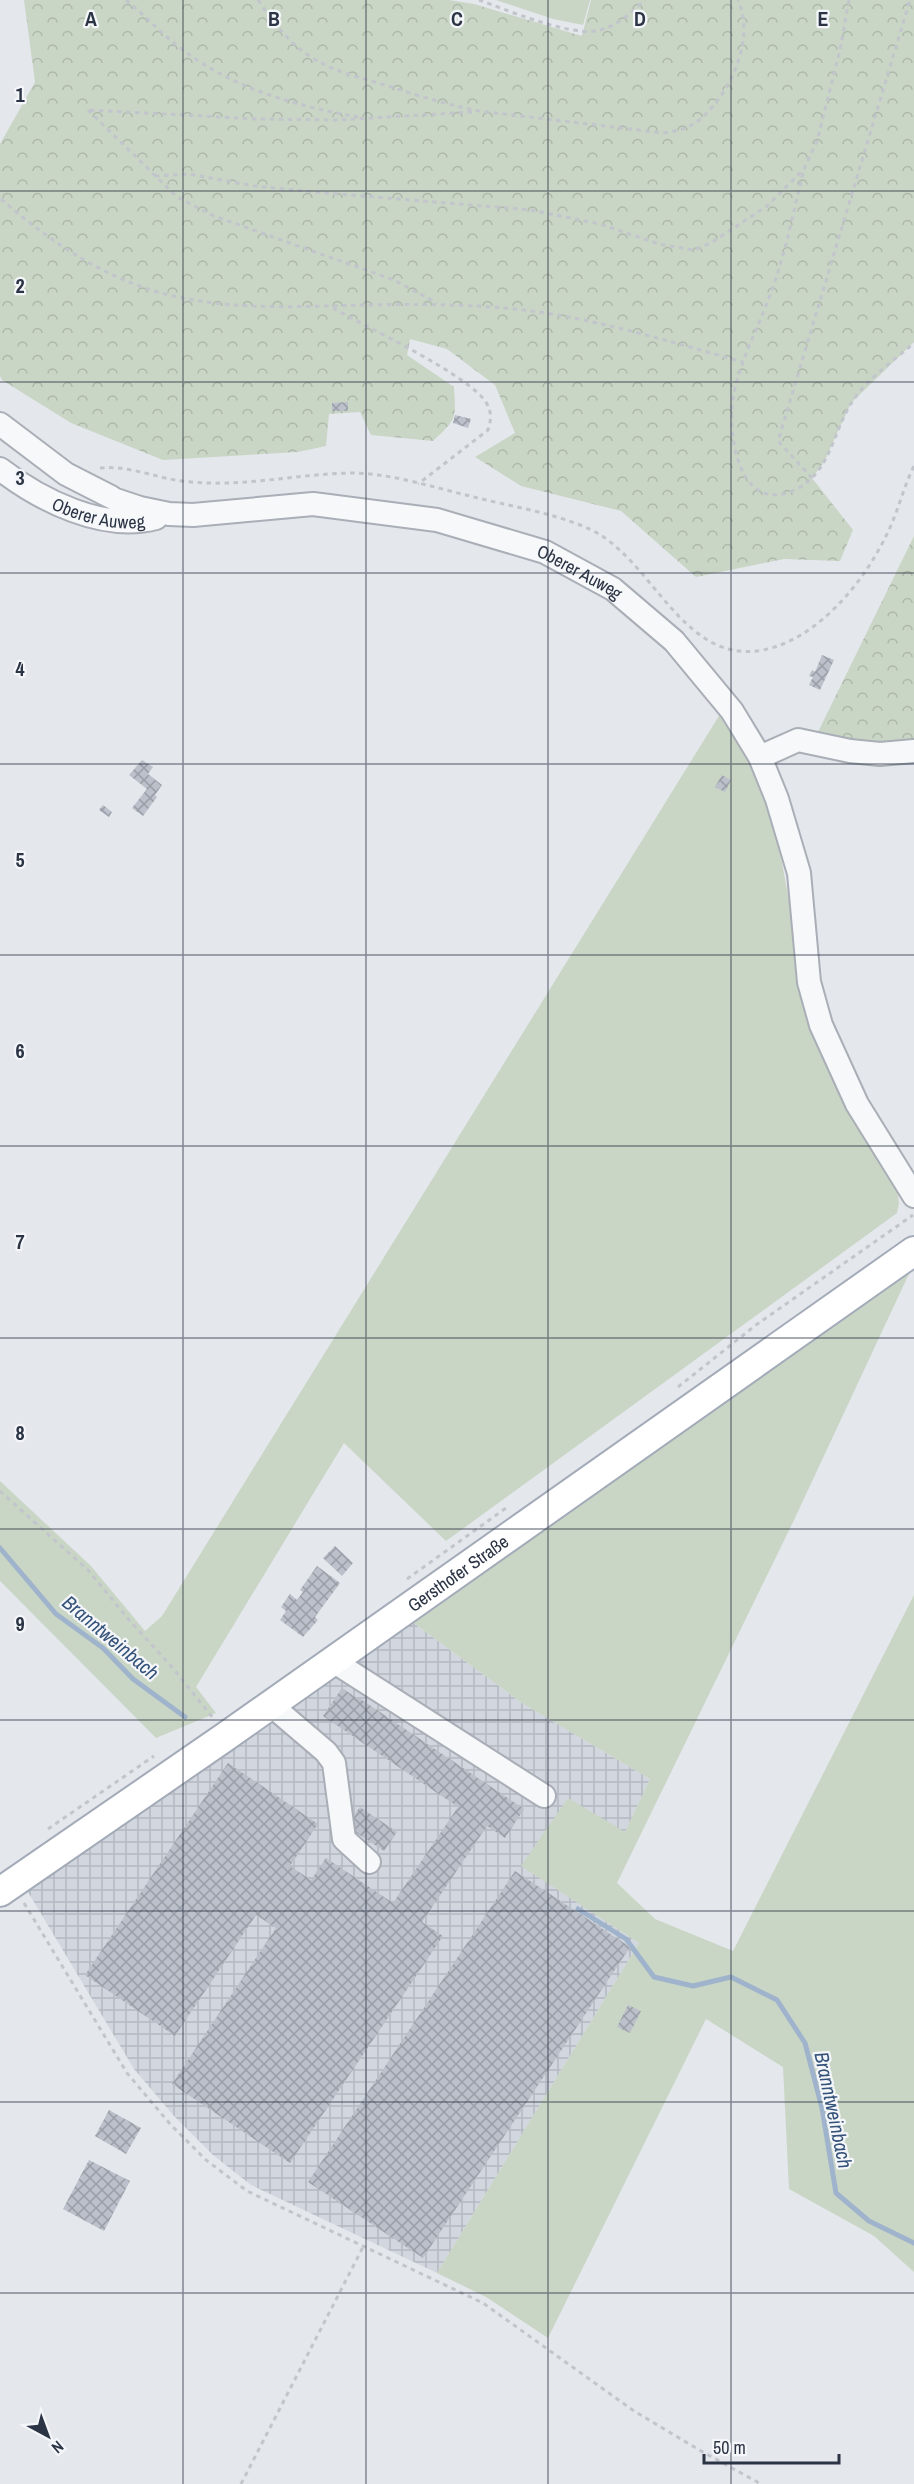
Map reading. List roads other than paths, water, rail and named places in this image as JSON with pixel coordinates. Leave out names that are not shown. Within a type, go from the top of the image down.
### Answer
[{"type":"main road","name":"Gersthofer Straße","points":[[6,1888],[271,1705],[914,1251]]},
{"type":"street","name":"Oberer Auweg","points":[[0,424],[66,474],[113,498],[140,508],[169,514],[193,514],[313,504],[437,520],[545,552],[613,589],[674,641],[732,711],[760,757],[777,799],[799,873],[809,982],[821,1025],[857,1104],[914,1196]]},
{"type":"street","name":"Oberer Auweg","points":[[0,469],[25,486],[77,511],[103,518],[145,520],[169,514]]},
{"type":"street","points":[[760,757],[798,740],[850,751],[880,754],[914,751]]},
{"type":"street","points":[[333,1661],[544,1796]]},
{"type":"street","points":[[271,1705],[326,1752],[334,1763],[344,1839],[369,1862]]},
{"type":"waterway","name":"Branntweinbach","points":[[0,1548],[56,1614],[103,1648],[133,1679],[185,1717]]},
{"type":"waterway","name":"Branntweinbach","points":[[578,1909],[626,1939],[654,1977],[693,1986],[731,1977],[777,2000],[805,2043],[822,2108],[836,2193],[869,2221],[914,2243]]}]
